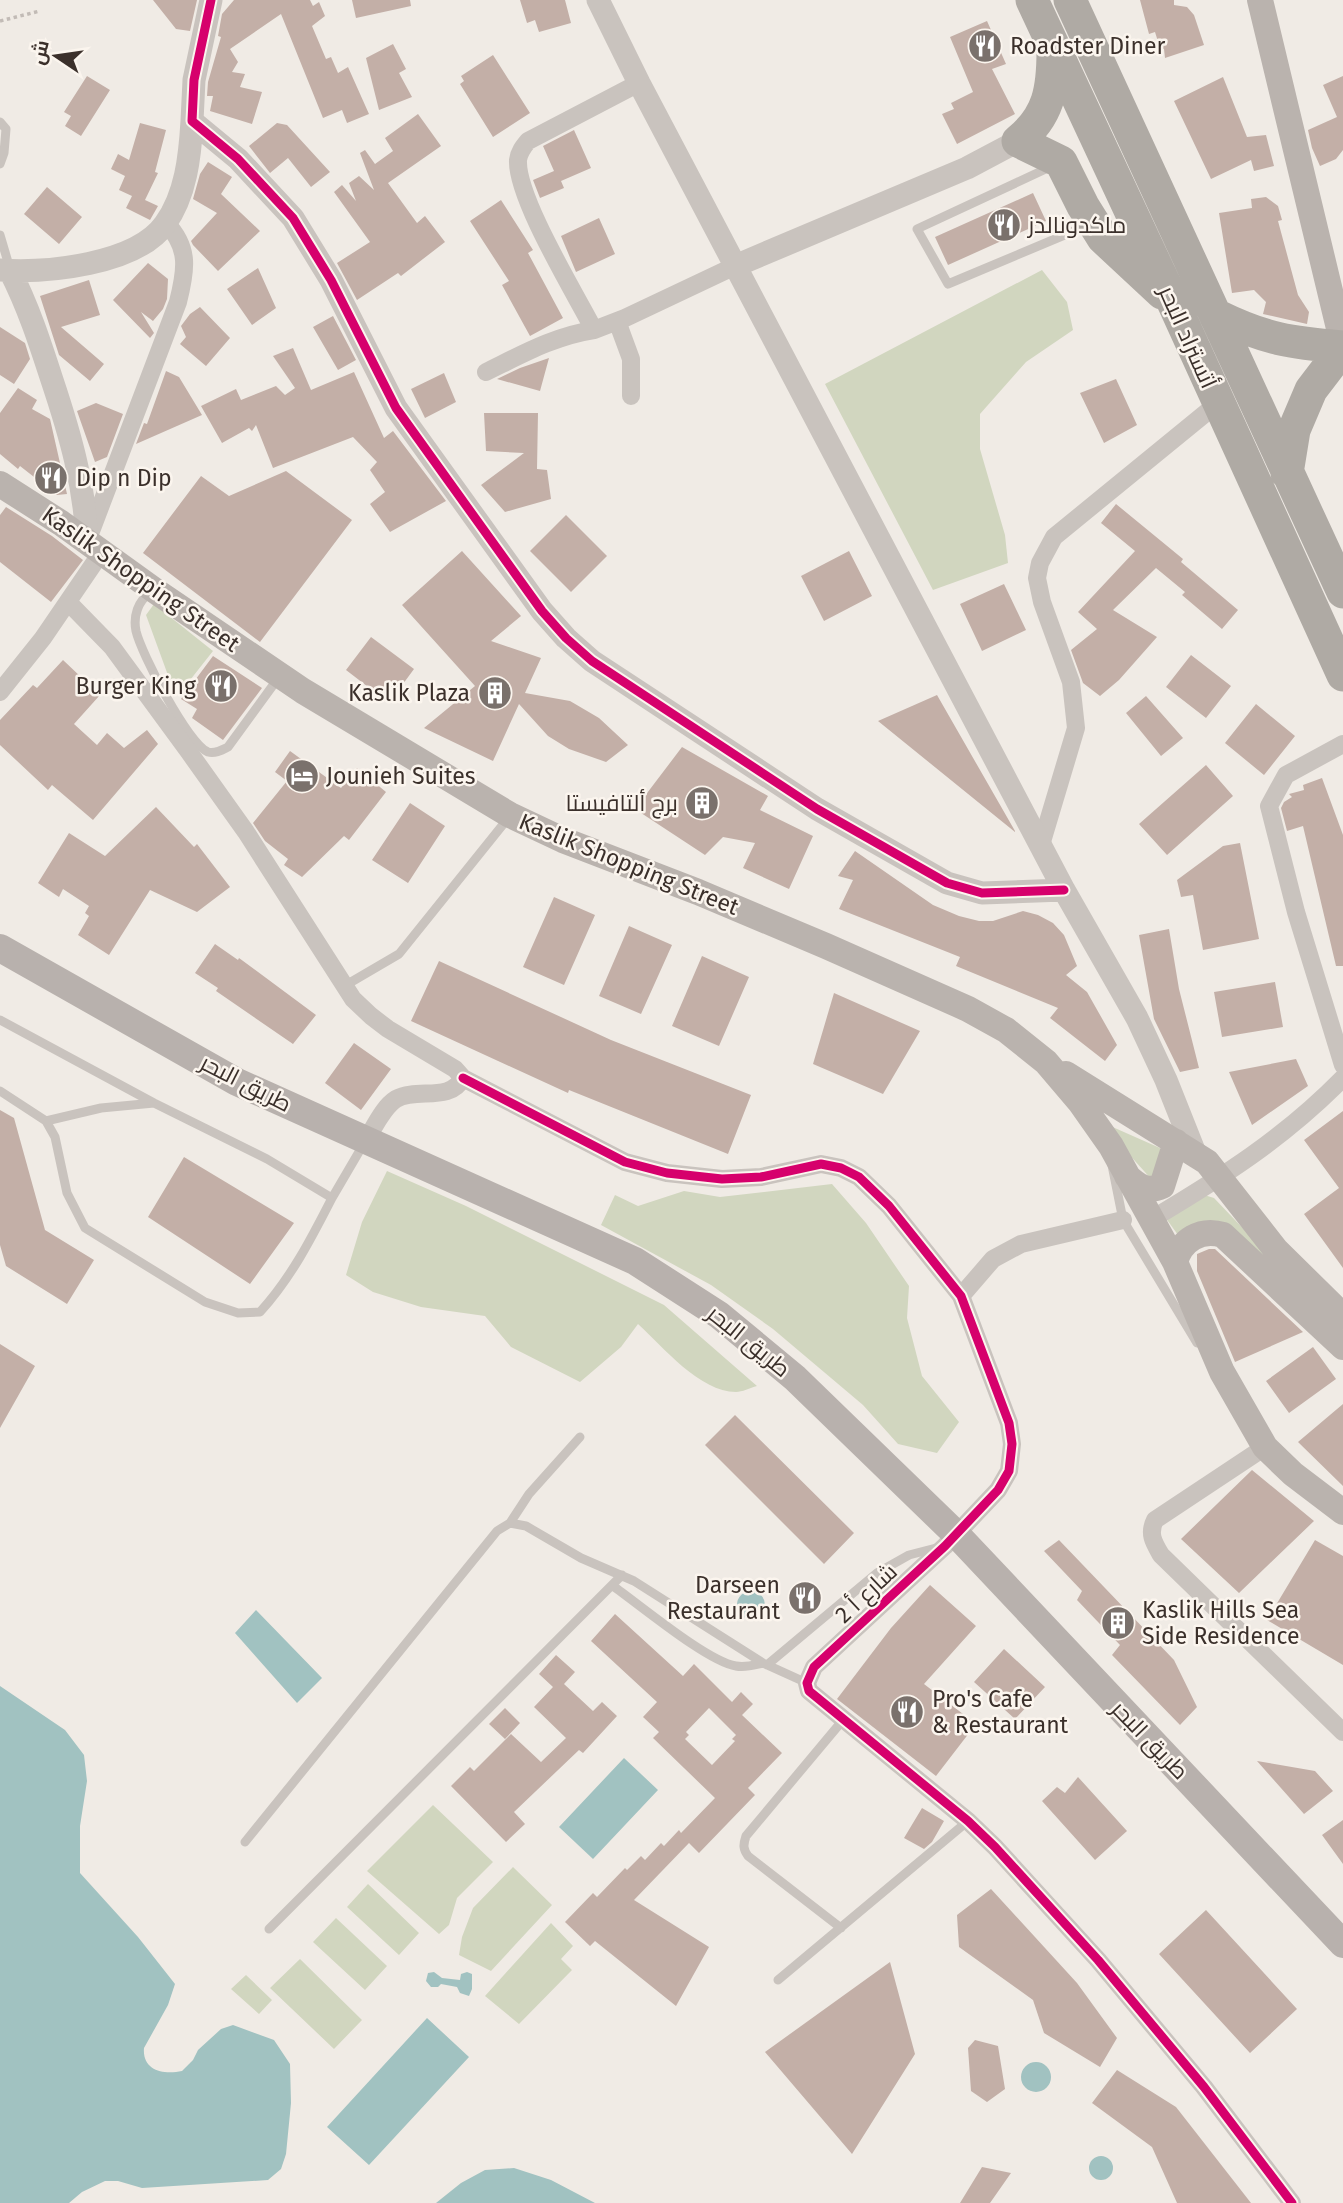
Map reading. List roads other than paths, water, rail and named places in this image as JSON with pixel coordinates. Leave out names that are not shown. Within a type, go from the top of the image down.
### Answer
[{"type":"highway","name":"أتستراد البحر","points":[[1032,0],[1343,675]]},
{"type":"highway","name":"أتستراد البحر","points":[[1070,0],[1343,592]]},
{"type":"highway","points":[[1053,48],[1054,78],[1046,107],[1033,128],[1018,141],[1061,162],[1103,238],[1173,302]]},
{"type":"highway","points":[[1218,316],[1250,332],[1277,340],[1343,347]]},
{"type":"highway","points":[[1287,473],[1294,430],[1311,390],[1343,347]]},
{"type":"main road","points":[[1260,0],[1343,347]]},
{"type":"main road","name":"Kaslik Shopping Street","points":[[0,484],[280,676],[360,727],[510,815],[562,841],[698,892],[968,1009],[1006,1030],[1046,1062],[1111,1146],[1175,1262],[1222,1372],[1265,1447],[1293,1474],[1343,1512]]},
{"type":"main road","name":"طريق البحر","points":[[0,948],[237,1082],[635,1261],[678,1287],[748,1338],[796,1378],[1343,1944]]},
{"type":"main road","points":[[1046,1062],[1186,1148],[1221,1177],[1276,1250],[1331,1306],[1343,1348]]},
{"type":"main road","points":[[1128,1176],[1146,1189],[1156,1189],[1162,1186],[1186,1148]]},
{"type":"main road","points":[[1175,1262],[1178,1249],[1185,1243],[1200,1234],[1213,1232],[1223,1235],[1331,1306]]},
{"type":"street","points":[[5,270],[57,269],[107,259],[150,238],[166,223],[183,185],[188,162],[194,80],[211,0]]},
{"type":"street","points":[[598,0],[639,83],[1041,845],[1137,1018],[1175,1100],[1186,1148]]},
{"type":"street","points":[[594,330],[525,194],[520,181],[518,158],[528,141],[639,83]]},
{"type":"street","points":[[192,121],[238,159],[292,218],[331,280],[396,408],[527,589],[566,638],[592,661],[817,809],[947,883],[982,893],[1065,890]]},
{"type":"street","points":[[486,372],[552,340],[594,330],[617,321],[735,266],[967,168],[1018,141]]},
{"type":"street","points":[[0,692],[43,639],[68,602],[94,547],[184,278],[184,254],[179,238],[166,223]]},
{"type":"street","points":[[5,270],[24,298],[36,329],[66,424],[94,547]]},
{"type":"street","points":[[617,321],[631,359],[631,396]]},
{"type":"street","points":[[1041,845],[1070,752],[1076,715],[1065,662],[1042,602],[1037,578],[1040,563],[1054,537],[1218,403]]},
{"type":"street","name":"شارع أ 2","points":[[68,602],[112,647],[189,752],[246,832],[353,999],[371,1016],[455,1069],[463,1078],[625,1162],[667,1173],[722,1179],[761,1177],[821,1164],[852,1173],[868,1184],[889,1206],[961,1296],[1005,1411],[1012,1444],[1009,1471],[1005,1480],[950,1540],[814,1667],[807,1683]]},
{"type":"street","points":[[1343,744],[1286,775],[1269,806],[1296,912],[1343,1065]]},
{"type":"street","points":[[366,1140],[389,1105],[396,1099],[411,1094],[446,1092],[455,1088],[463,1078]]},
{"type":"street","points":[[1152,1219],[1221,1177],[1284,1133],[1343,1078]]},
{"type":"street","points":[[961,1296],[993,1259],[1021,1244],[1123,1220]]},
{"type":"street","points":[[1265,1447],[1163,1515],[1152,1526],[1152,1537],[1161,1555],[1343,1732]]},
{"type":"street","points":[[807,1683],[815,1697],[968,1821],[995,1847],[1205,2087],[1292,2203]]},
{"type":"lane","points":[[0,122],[6,130],[0,164]]},
{"type":"lane","points":[[1061,162],[917,229],[948,285],[1093,223]]},
{"type":"lane","points":[[0,235],[5,270]]},
{"type":"lane","points":[[154,590],[139,603],[135,629],[167,700],[200,747],[216,752],[228,747],[280,676]]},
{"type":"lane","points":[[346,985],[399,954],[510,815]]},
{"type":"lane","points":[[0,1020],[267,1159],[332,1198]]},
{"type":"lane","points":[[0,1091],[46,1121],[55,1137],[67,1193],[85,1228],[181,1289],[221,1309],[238,1313],[260,1312],[281,1289],[366,1140]]},
{"type":"lane","points":[[46,1121],[101,1108],[155,1103]]},
{"type":"lane","points":[[1111,1146],[1114,1184],[1123,1220],[1201,1349],[1222,1372]]},
{"type":"lane","points":[[244,1842],[497,1531],[510,1523],[529,1494],[580,1437]]},
{"type":"lane","points":[[510,1523],[526,1526],[581,1558],[622,1575],[765,1664],[807,1683]]},
{"type":"lane","points":[[613,1586],[713,1658],[746,1667],[765,1664],[885,1568],[909,1555],[950,1540]]},
{"type":"lane","points":[[269,1930],[622,1575]]},
{"type":"lane","points":[[841,1928],[748,1856],[743,1844],[746,1836],[843,1720]]},
{"type":"lane","points":[[778,1980],[968,1821]]},
{"type":"water","points":[[751,1591],[761,1595],[765,1605],[761,1615],[751,1619],[741,1615],[737,1605],[741,1595]]},
{"type":"water","points":[[256,1610],[322,1678],[297,1703],[235,1633]]},
{"type":"water","points":[[0,1686],[65,1730],[84,1755],[87,1781],[80,1826],[80,1873],[138,1937],[175,1984],[168,2005],[144,2048],[144,2056],[150,2066],[162,2072],[182,2071],[198,2050],[221,2029],[233,2025],[274,2040],[290,2064],[291,2103],[286,2154],[281,2169],[268,2180],[142,2188],[118,2181],[105,2181],[82,2192],[69,2203],[0,2203]]},
{"type":"water","points":[[624,1758],[658,1790],[593,1859],[559,1827]]},
{"type":"water","points":[[434,1972],[442,1978],[460,1980],[461,1974],[472,1974],[469,1996],[460,1993],[457,1987],[441,1984],[431,1987],[426,1981],[428,1973]]},
{"type":"water","points":[[427,2018],[469,2057],[369,2165],[327,2127]]},
{"type":"water","points":[[1036,2062],[1047,2066],[1051,2077],[1047,2088],[1036,2092],[1025,2088],[1021,2077],[1025,2066]]},
{"type":"water","points":[[1096,2156],[1106,2156],[1113,2163],[1113,2173],[1106,2180],[1096,2180],[1089,2173],[1089,2163]]},
{"type":"water","points":[[514,2168],[551,2180],[595,2203],[436,2203],[461,2183],[485,2170]]},
{"type":"place","name":"Roadster Diner","points":[[985,46]]},
{"type":"place","name":"ماكدونالدز","points":[[1004,225]]},
{"type":"place","name":"Dip n Dip","points":[[51,478]]},
{"type":"place","name":"Burger King","points":[[221,686]]},
{"type":"place","name":"Kaslik Plaza","points":[[495,693]]},
{"type":"place","name":"Jounieh Suites","points":[[302,776]]},
{"type":"place","name":"برج ألتافيستا","points":[[702,803]]},
{"type":"place","name":"Darseen Restaurant","points":[[805,1598]]},
{"type":"place","name":"Kaslik Hills Sea Side Residence","points":[[1118,1623]]},
{"type":"place","name":"Pro's Cafe & Restaurant","points":[[907,1712]]}]
